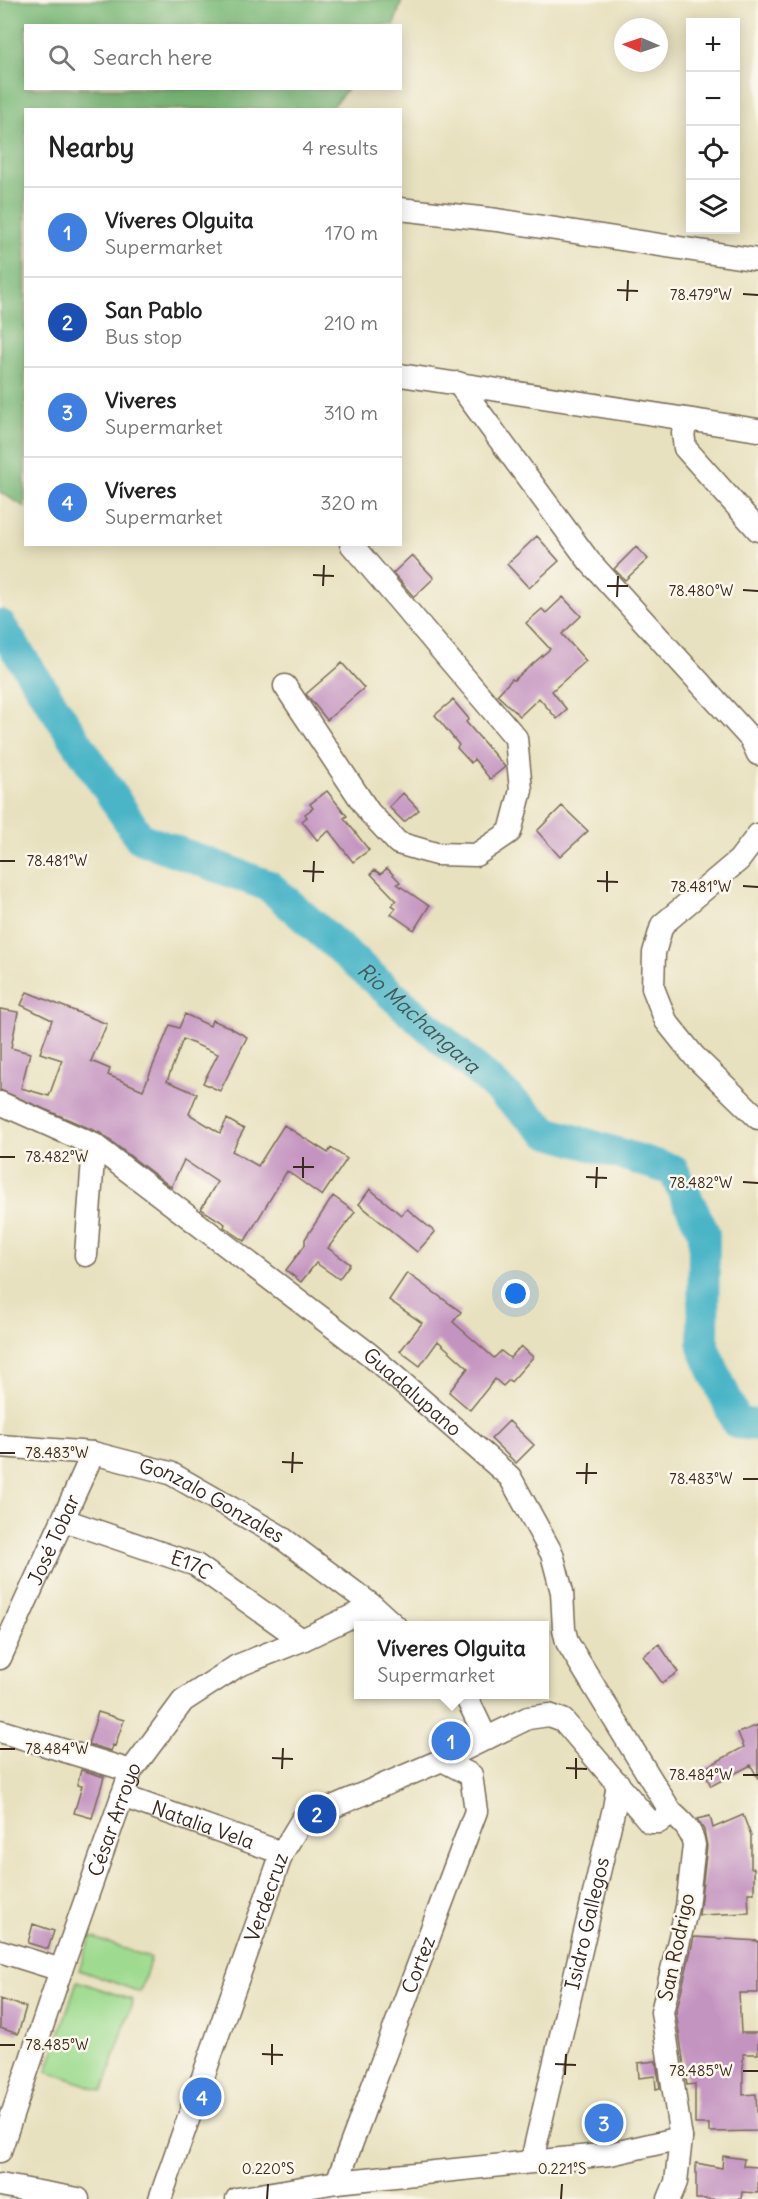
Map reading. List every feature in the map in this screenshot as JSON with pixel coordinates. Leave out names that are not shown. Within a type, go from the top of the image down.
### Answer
[{"type":"street","points":[[402,209],[497,220],[758,260]]},
{"type":"street","points":[[402,375],[758,430]]},
{"type":"street","points":[[458,383],[589,561],[752,739],[758,754]]},
{"type":"street","points":[[688,421],[683,433],[685,448],[758,530]]},
{"type":"street","points":[[285,686],[369,812],[398,843],[436,854],[476,855],[510,832],[522,790],[516,738],[353,546]]},
{"type":"street","points":[[758,835],[739,860],[662,925],[654,953],[653,988],[666,1021],[694,1056],[758,1118]]},
{"type":"street","name":"Guadalupano","points":[[0,1103],[94,1145],[369,1354],[510,1477],[552,1554],[562,1592],[567,1642],[671,1812]]},
{"type":"street","points":[[86,1255],[94,1145]]},
{"type":"street","name":"Gonzalo Gonzales","points":[[0,1446],[93,1454],[170,1473],[278,1534],[390,1621]]},
{"type":"street","name":"José Tobar","points":[[0,1658],[93,1454]]},
{"type":"street","name":"E17C","points":[[64,1520],[196,1565],[302,1640]]},
{"type":"street","name":"César Arroyo","points":[[0,2151],[131,1771],[183,1701],[237,1666],[302,1640],[373,1606]]},
{"type":"street","points":[[467,1699],[486,1738]]},
{"type":"street","name":"Verdecruz","points":[[160,2199],[282,1853],[302,1820],[442,1760],[528,1718],[549,1715],[563,1720],[618,1783]]},
{"type":"street","points":[[0,1731],[131,1771]]},
{"type":"street","name":"Cortez","points":[[337,2182],[476,1810],[471,1774],[442,1760]]},
{"type":"street","points":[[618,1783],[650,1822],[659,1822],[671,1812]]},
{"type":"street","name":"Isidro Gallegos","points":[[532,2160],[618,1783]]},
{"type":"street","name":"Natalia Vela","points":[[122,1796],[282,1853]]},
{"type":"street","name":"San Rodrigo","points":[[669,2199],[675,2182],[681,2138],[662,2012],[687,1907],[694,1845],[693,1836],[688,1828],[671,1812]]},
{"type":"street","points":[[0,1951],[61,1970]]},
{"type":"street","points":[[237,2199],[337,2182],[532,2160],[610,2154],[681,2138]]},
{"type":"street","points":[[0,2185],[78,2199]]},
{"type":"green space","points":[[0,0],[402,0],[394,24],[24,24],[24,90],[346,90],[332,108],[24,108],[24,506],[0,492]]},
{"type":"green space","points":[[91,1937],[151,1958],[140,1992],[79,1970]]},
{"type":"green space","points":[[77,1981],[133,2000],[103,2091],[47,2071]]},
{"type":"building","points":[[537,536],[559,561],[529,588],[507,564]]},
{"type":"building","points":[[636,547],[648,559],[625,580],[614,569]]},
{"type":"building","points":[[412,555],[434,578],[414,597],[393,573]]},
{"type":"building","points":[[563,597],[581,616],[562,634],[586,661],[552,691],[567,710],[557,719],[539,698],[520,716],[497,695],[512,679],[514,680],[550,649],[526,623],[542,609],[546,613]]},
{"type":"building","points":[[342,663],[364,688],[327,720],[306,694]]},
{"type":"building","points":[[453,700],[469,719],[466,722],[505,767],[490,779],[474,759],[471,763],[457,748],[459,745],[435,715]]},
{"type":"building","points":[[327,791],[347,816],[344,818],[369,850],[353,862],[329,831],[317,840],[302,821],[307,817],[305,814],[313,808],[310,804]]},
{"type":"building","points":[[403,793],[419,810],[404,822],[389,807]]},
{"type":"building","points":[[562,806],[588,831],[560,857],[537,831]]},
{"type":"building","points":[[387,868],[400,882],[397,884],[429,906],[414,930],[391,914],[396,908],[392,905],[396,900],[371,874],[374,870],[381,874]]},
{"type":"building","points":[[27,992],[107,1024],[91,1061],[110,1069],[108,1075],[143,1090],[170,1025],[179,1028],[185,1014],[210,1026],[212,1020],[229,1027],[247,1037],[220,1091],[203,1083],[218,1054],[183,1039],[167,1081],[197,1094],[189,1114],[220,1133],[227,1119],[244,1129],[232,1151],[258,1166],[284,1125],[328,1153],[331,1148],[347,1159],[322,1196],[287,1171],[245,1241],[224,1227],[225,1224],[201,1209],[217,1182],[184,1160],[171,1187],[100,1133],[0,1090],[0,1009],[18,1012],[11,1048],[30,1053],[21,1088],[49,1096],[62,1060],[40,1053],[52,1020],[21,1005]]},
{"type":"building","points":[[370,1189],[401,1215],[407,1209],[435,1232],[417,1252],[359,1204]]},
{"type":"building","points":[[333,1196],[355,1212],[328,1248],[350,1264],[339,1279],[316,1263],[301,1282],[286,1270],[305,1245],[305,1239]]},
{"type":"building","points":[[407,1273],[461,1312],[453,1322],[494,1358],[501,1351],[510,1358],[521,1346],[533,1357],[511,1382],[509,1380],[503,1386],[495,1379],[470,1410],[449,1392],[468,1368],[438,1341],[420,1366],[400,1351],[422,1323],[389,1300]]},
{"type":"building","points":[[509,1421],[534,1445],[516,1463],[491,1439]]},
{"type":"building","points":[[659,1644],[678,1672],[662,1683],[643,1656]]},
{"type":"building","points":[[98,1712],[124,1720],[111,1751],[88,1744]]},
{"type":"building","points":[[758,1725],[758,1779],[751,1765],[711,1786],[703,1769],[744,1747],[738,1733]]},
{"type":"building","points":[[81,1770],[104,1777],[92,1818],[74,1813],[82,1786],[77,1785]]},
{"type":"building","points":[[743,1815],[751,1836],[751,1868],[754,1868],[754,1893],[748,1893],[749,1913],[699,1915],[707,1846],[704,1830],[697,1819],[710,1816],[713,1828]]},
{"type":"building","points":[[33,1924],[54,1931],[48,1949],[28,1943]]},
{"type":"building","points":[[694,1937],[758,1941],[758,1993],[739,1993],[741,2033],[758,2033],[758,2054],[743,2054],[743,2095],[756,2094],[758,2131],[709,2132],[709,2124],[695,2124],[695,2084],[687,2085],[676,2013]]},
{"type":"building","points":[[0,1999],[26,2007],[18,2034],[0,2028]]},
{"type":"building","points":[[656,2061],[660,2088],[656,2089],[655,2076],[639,2078],[638,2063]]},
{"type":"building","points":[[723,2156],[744,2159],[743,2166],[758,2167],[758,2193],[742,2192],[741,2199],[696,2199],[696,2163],[722,2168]]},
{"type":"waterway","name":"Rio Machangara","points":[[0,625],[140,838],[269,886],[547,1132],[673,1170],[704,1233],[703,1347],[737,1423],[758,1425]]},
{"type":"place","name":"Víveres Olguita","points":[[451,1741]]},
{"type":"place","name":"San Pablo","points":[[317,1814]]},
{"type":"place","name":"Víveres","points":[[202,2097]]},
{"type":"place","name":"Viveres","points":[[604,2123]]}]
